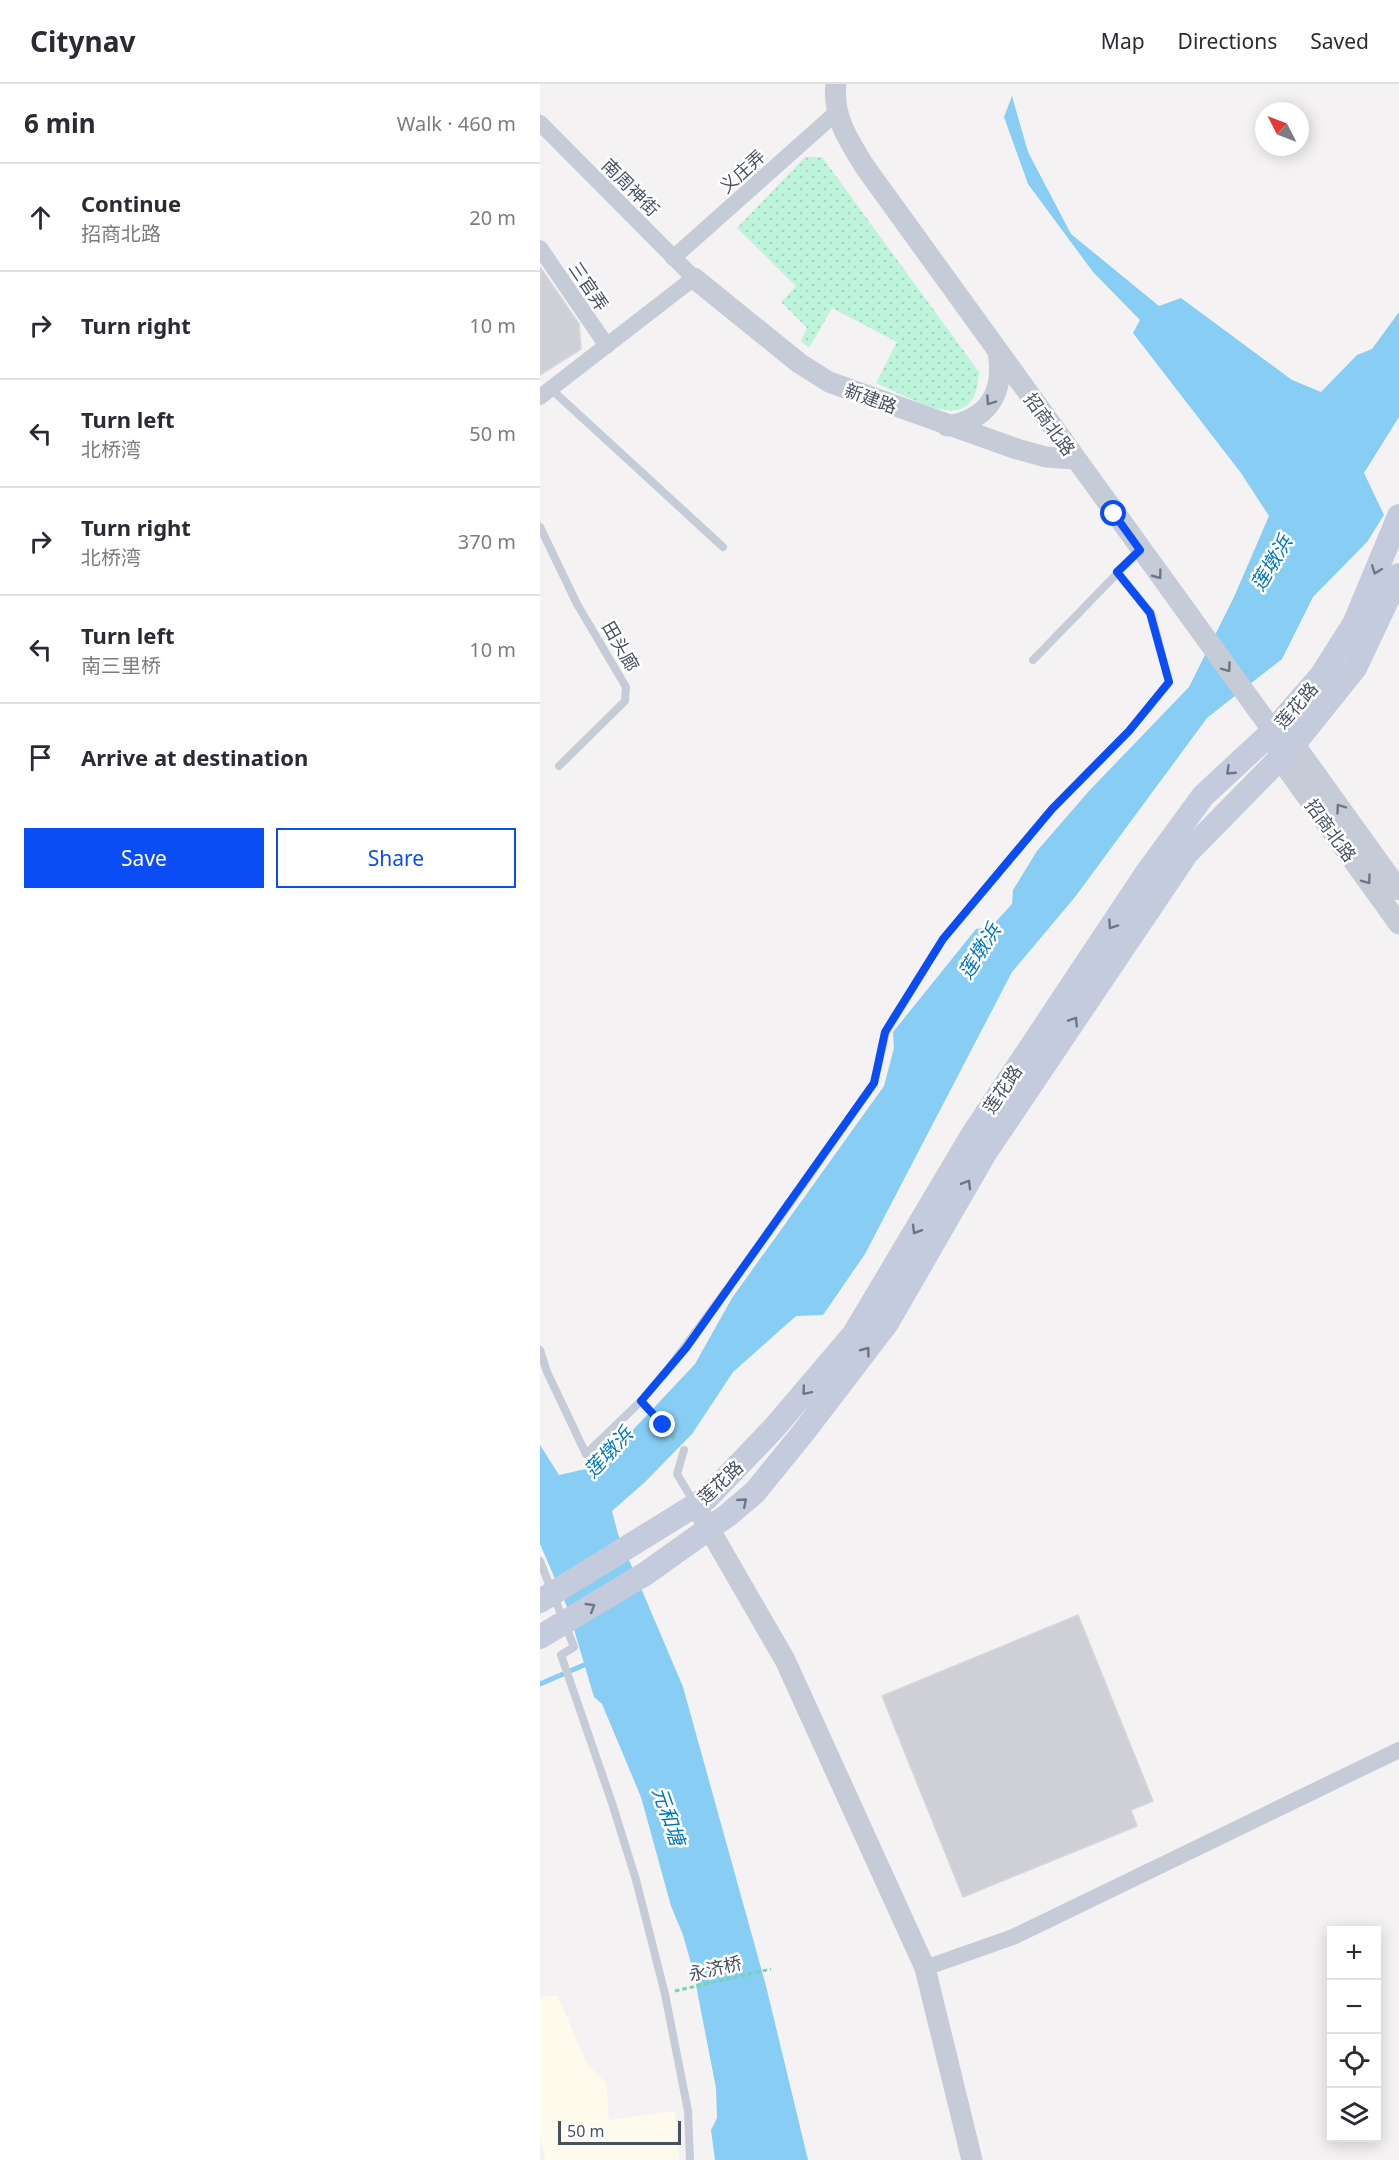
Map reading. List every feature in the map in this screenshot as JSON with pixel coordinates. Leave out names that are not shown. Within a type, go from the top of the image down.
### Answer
[{"type":"main road","name":"莲花路","points":[[540,1601],[707,1498],[774,1428],[854,1334],[972,1134],[1148,871],[1203,796],[1273,731],[1321,676],[1354,624],[1399,516]]},
{"type":"main road","name":"莲花路","points":[[541,1637],[645,1574],[710,1528],[755,1492],[887,1323],[985,1153],[1186,854],[1287,752],[1355,668],[1399,575]]},
{"type":"street","name":"招商北路","points":[[836,84],[837,112],[846,137],[865,167],[1140,550],[1257,708],[1399,924]]},
{"type":"street","name":"义庄弄","points":[[673,258],[837,112]]},
{"type":"street","name":"南周神街","points":[[540,123],[694,278]]},
{"type":"street","name":"三官弄","points":[[540,248],[607,346]]},
{"type":"street","points":[[546,393],[694,278]]},
{"type":"street","name":"新建路","points":[[694,278],[799,363],[829,381],[947,426],[1046,457],[1075,459]]},
{"type":"street","points":[[947,426],[964,423],[978,416],[993,399],[1001,371],[998,353]]},
{"type":"street","name":"招商北路","points":[[1287,752],[1399,890]]},
{"type":"street","points":[[696,1506],[785,1660],[925,1968],[972,2160]]},
{"type":"street","points":[[925,1968],[1013,1937],[1399,1750]]},
{"type":"lane","points":[[546,393],[723,547]]},
{"type":"lane","name":"田头廊","points":[[540,527],[577,604],[626,687],[625,701],[559,766]]},
{"type":"lane","points":[[1033,660],[1140,550]]},
{"type":"lane","points":[[663,1376],[779,1219],[874,1083],[885,1032],[943,939],[1052,809],[1129,731],[1169,682],[1150,613],[1117,572]]},
{"type":"lane","points":[[540,1350],[547,1372],[586,1454],[641,1401]]},
{"type":"lane","points":[[684,1450],[677,1474],[696,1506]]},
{"type":"lane","points":[[540,1561],[574,1647],[561,1655],[616,1814],[665,1994],[688,2111],[690,2160]]},
{"type":"path","points":[[641,1401],[684,1450]]},
{"type":"path","name":"永济桥","points":[[665,1994],[771,1969]]},
{"type":"shaded area","points":[[558,1996],[587,2064],[606,2083],[609,2120],[675,2111],[679,2160],[546,2160],[540,2135],[540,1997]]},
{"type":"green space","points":[[805,157],[822,157],[979,372],[975,393],[967,405],[955,410],[940,409],[924,405],[876,383],[897,342],[832,308],[809,348],[801,341],[807,328],[781,302],[796,286],[737,228]]},
{"type":"water","points":[[1012,96],[1028,152],[1071,234],[1159,306],[1181,298],[1292,380],[1321,392],[1357,355],[1372,349],[1399,312],[1399,417],[1364,473],[1384,515],[1367,542],[1313,597],[1282,659],[1207,718],[1075,897],[1012,972],[865,1254],[823,1315],[796,1316],[733,1372],[692,1434],[645,1482],[612,1511],[618,1534],[683,1687],[766,1986],[808,2160],[715,2160],[711,2130],[717,2118],[716,2088],[693,1970],[683,1935],[671,1906],[641,1797],[602,1704],[594,1697],[568,1609],[540,1544],[540,1445],[559,1475],[599,1466],[695,1364],[732,1298],[884,1086],[894,1048],[893,1032],[976,929],[991,927],[1012,904],[1013,890],[1037,851],[1089,791],[1189,687],[1234,597],[1269,516],[1241,473],[1133,333],[1140,320],[1093,272],[1028,184],[1004,117]]},
{"type":"building","points":[[540,267],[579,324],[581,349],[540,375]]},
{"type":"building","points":[[1078,1615],[1153,1801],[1131,1810],[1137,1826],[963,1897],[882,1696]]},
{"type":"waterway","points":[[540,1684],[591,1662]]},
{"type":"route","points":[[663,1425],[641,1401],[686,1348],[874,1083],[885,1032],[943,939],[1052,809],[1129,731],[1169,682],[1150,613],[1117,572],[1140,550],[1114,514]]},
{"type":"water label","name":"莲墩浜","points":[[1271,563]]},
{"type":"water label","name":"莲墩浜","points":[[979,951]]},
{"type":"water label","name":"莲墩浜","points":[[608,1452]]},
{"type":"water label","name":"元和塘","points":[[669,1816]]}]
